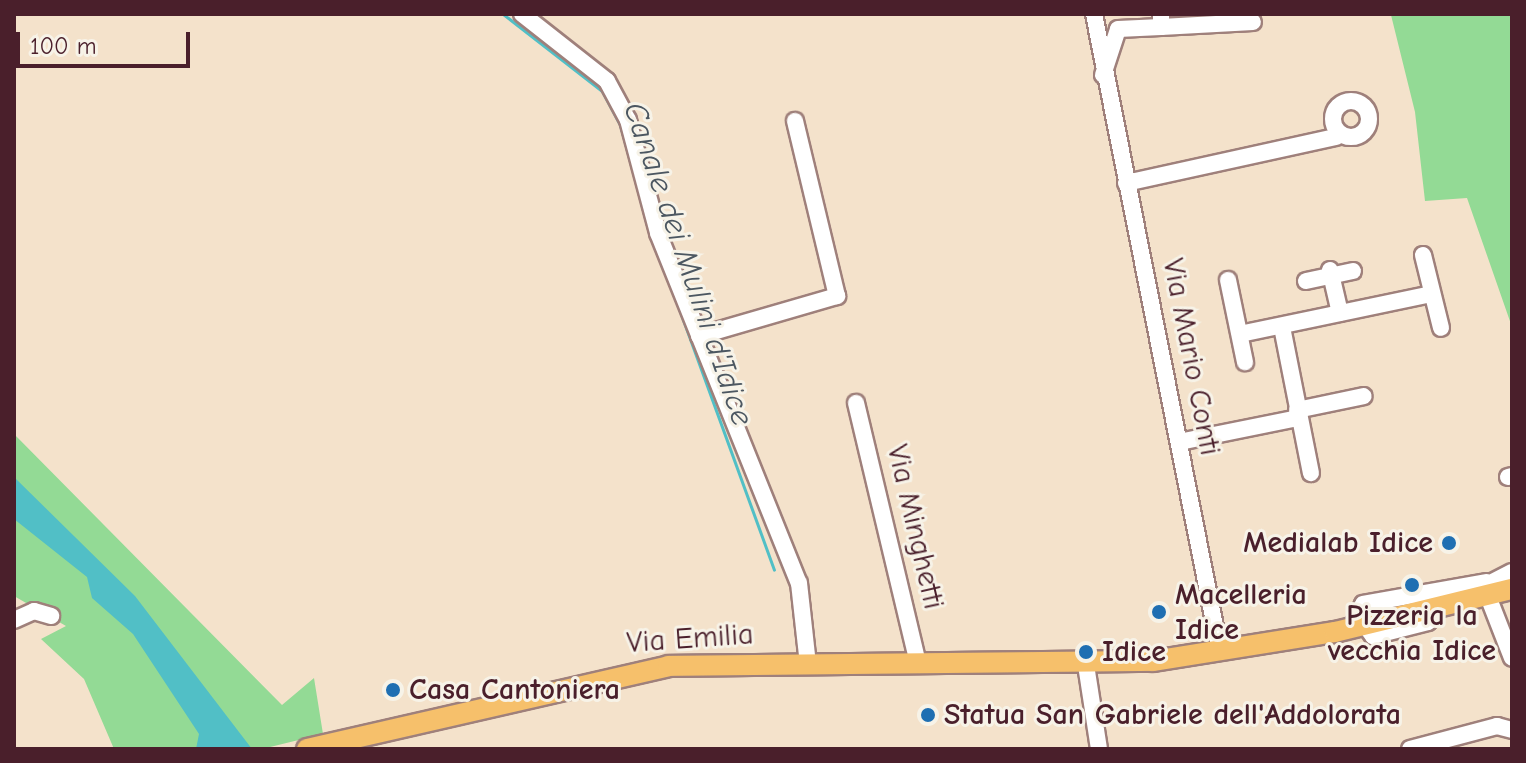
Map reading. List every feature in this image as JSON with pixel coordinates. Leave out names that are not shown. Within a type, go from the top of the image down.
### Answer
[{"type":"main road","name":"Via Emilia","points":[[307,749],[626,673],[699,663],[1086,665],[1220,652],[1358,627],[1433,608],[1485,589],[1512,589]]},
{"type":"street","points":[[522,14],[617,95],[699,336],[799,583],[808,664]]},
{"type":"street","name":"Via Mario Conti","points":[[1094,14],[1103,75],[1220,652]]},
{"type":"street","points":[[1103,75],[1118,29],[1161,20],[1253,22]]},
{"type":"street","points":[[699,336],[837,296],[795,121]]},
{"type":"street","points":[[1126,183],[1336,137]]},
{"type":"street","points":[[1423,255],[1441,328]]},
{"type":"street","points":[[1306,281],[1331,273],[1353,271]]},
{"type":"street","points":[[1331,273],[1340,313]]},
{"type":"street","points":[[1228,280],[1245,362]]},
{"type":"street","points":[[1240,334],[1431,294]]},
{"type":"street","points":[[1282,327],[1311,473]]},
{"type":"street","points":[[1179,442],[1364,396]]},
{"type":"street","name":"Via Minghetti","points":[[856,403],[918,663]]},
{"type":"street","name":"Via Emilia","points":[[1358,627],[1363,604],[1485,589],[1512,572]]},
{"type":"street","points":[[1485,589],[1512,658]]},
{"type":"street","points":[[15,622],[34,611],[51,616]]},
{"type":"street","points":[[1086,665],[1099,749]]},
{"type":"street","points":[[1410,749],[1497,726],[1512,730]]},
{"type":"green space","points":[[1512,14],[1512,327],[1467,198],[1425,201],[1415,112],[1391,15]]},
{"type":"green space","points":[[14,434],[282,705],[314,678],[323,734],[262,749],[114,749],[84,679],[41,639],[66,626],[14,596]]},
{"type":"water","points":[[14,477],[135,596],[252,749],[196,749],[199,734],[133,634],[92,598],[87,577],[14,519]]},
{"type":"waterway","name":"Canale dei Mulini d'Idice","points":[[503,14],[602,91],[620,125],[646,217]]},
{"type":"waterway","name":"Canale dei Mulini d'Idice","points":[[670,284],[774,570]]},
{"type":"place","name":"Medialab Idice","points":[[1449,543]]},
{"type":"place","name":"Pizzeria la vecchia Idice","points":[[1412,585]]},
{"type":"place","name":"Macelleria Idice","points":[[1159,612]]},
{"type":"place","name":"Idice","points":[[1086,652]]},
{"type":"place","name":"Casa Cantoniera","points":[[393,690]]},
{"type":"place","name":"Statua San Gabriele dell'Addolorata","points":[[928,715]]}]
